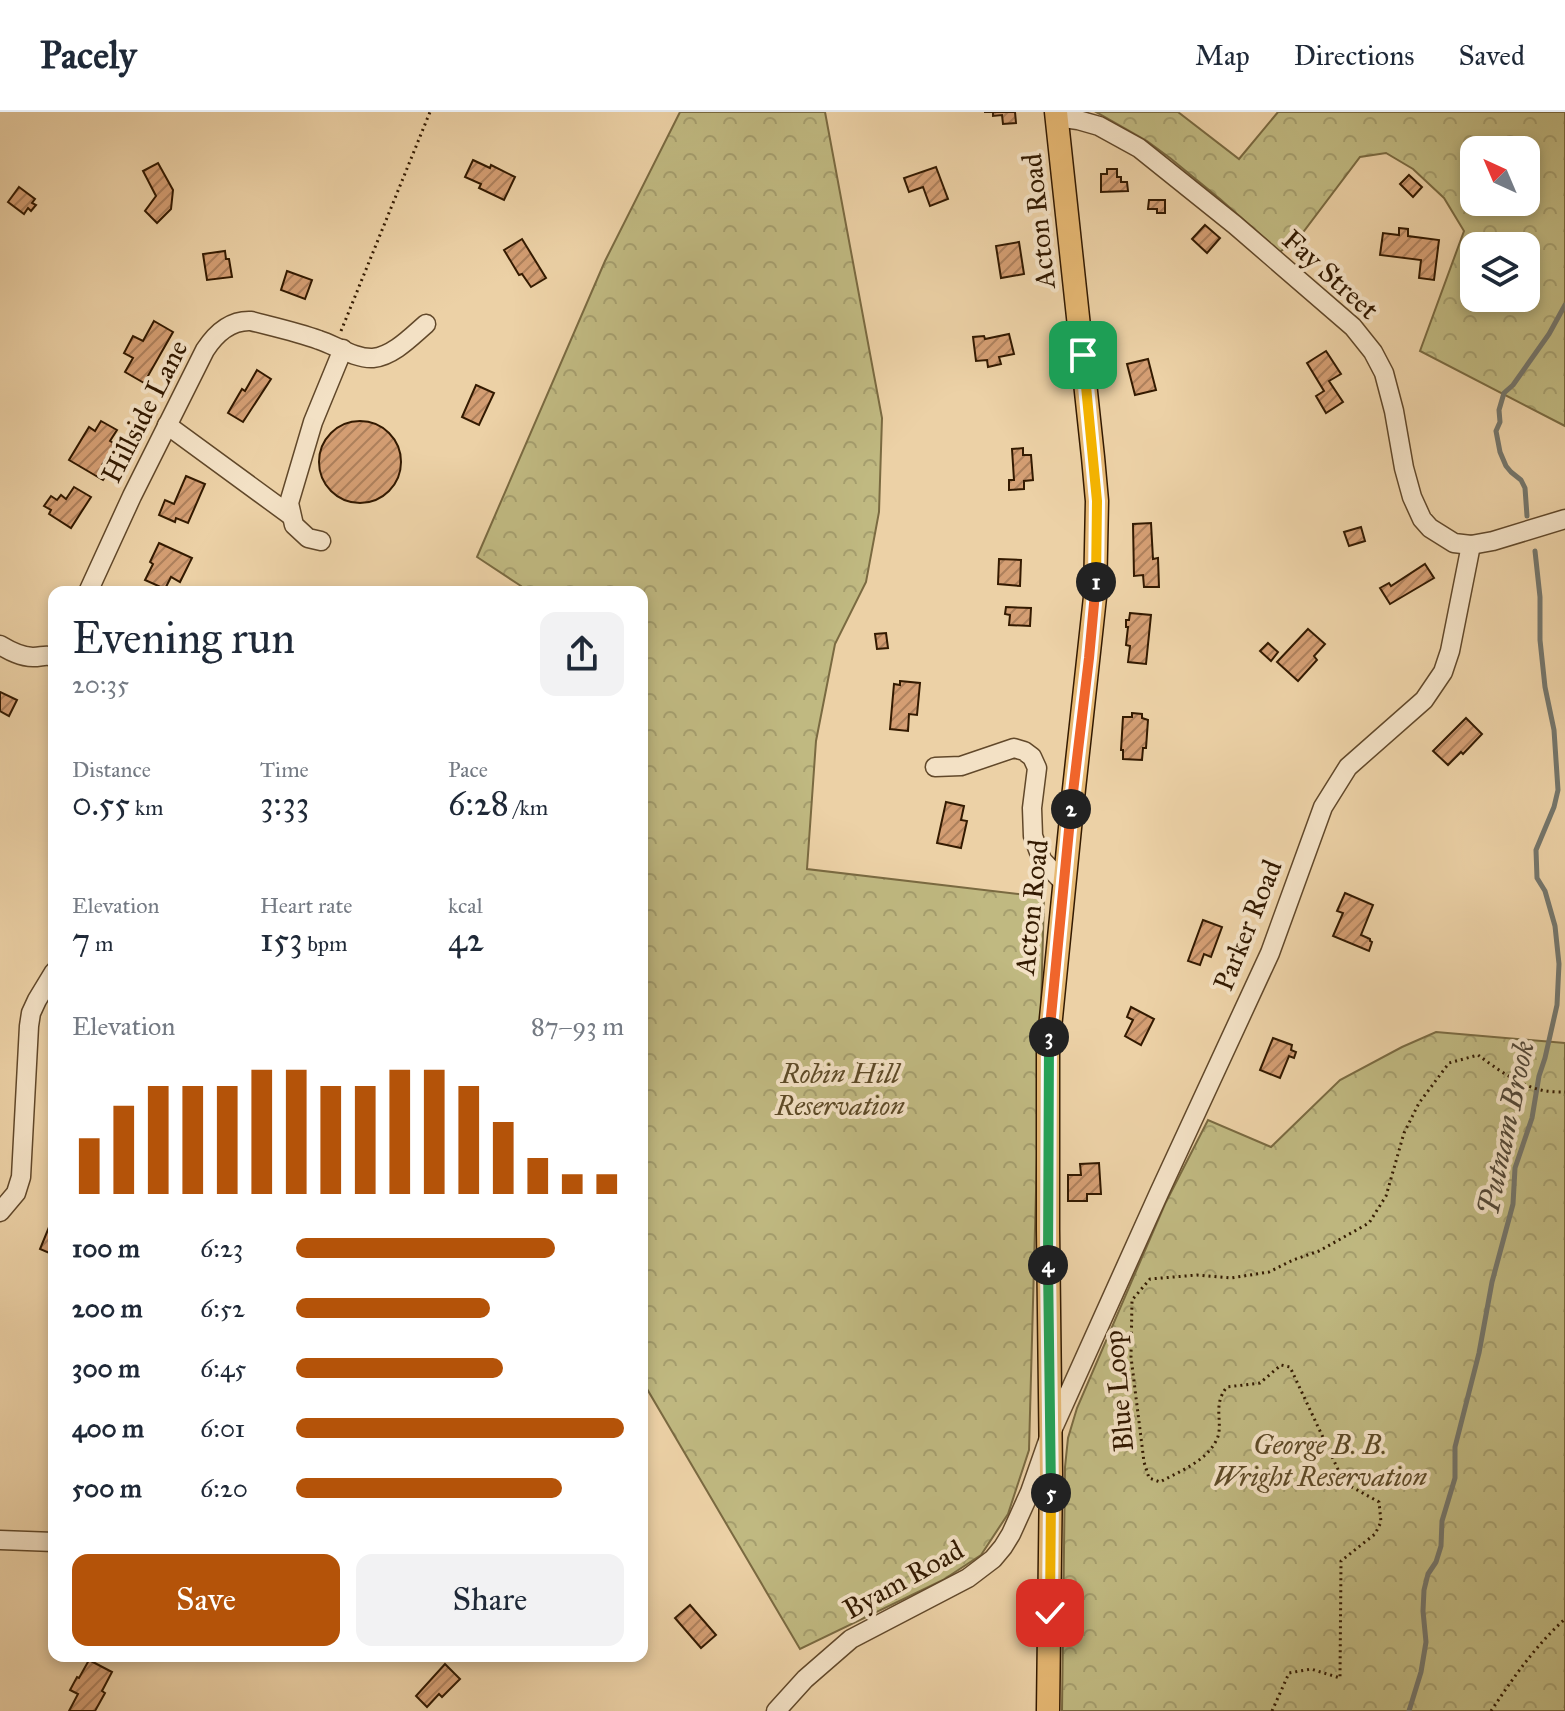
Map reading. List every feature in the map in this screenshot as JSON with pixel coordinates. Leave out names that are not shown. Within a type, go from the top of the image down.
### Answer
[{"type":"main road","name":"Acton Road","points":[[1048,1711],[1051,1474],[1048,1048],[1095,597],[1097,549],[1093,457],[1056,114]]},
{"type":"street","name":"Fay Street","points":[[1056,114],[1099,126],[1139,148],[1223,215],[1353,327],[1373,352],[1387,382],[1404,468],[1416,508],[1426,523],[1440,535],[1459,545],[1471,545]]},
{"type":"street","name":"Hillside Lane","points":[[91,586],[205,350],[211,340],[229,325],[240,320],[251,321],[365,358],[374,358],[385,355],[426,324]]},
{"type":"street","points":[[321,541],[308,538],[294,525],[289,503],[338,347]]},
{"type":"street","points":[[167,425],[290,515]]},
{"type":"street","points":[[1471,545],[1565,519]]},
{"type":"street","name":"Parker Road","points":[[1050,1435],[1270,953],[1323,807],[1348,767],[1424,700],[1443,672],[1471,545]]},
{"type":"street","points":[[0,645],[29,657],[48,655]]},
{"type":"street","points":[[935,767],[961,766],[1014,748],[1032,757],[1037,768],[1032,808],[1033,836],[1042,860],[1064,883]]},
{"type":"street","points":[[0,1212],[16,1193],[21,1177],[29,1026],[31,1013],[48,982]]},
{"type":"street","name":"Byam Road","points":[[776,1711],[805,1679],[851,1639],[968,1578],[993,1559],[1019,1519],[1050,1435]]},
{"type":"street","points":[[0,1540],[48,1542]]},
{"type":"path","points":[[338,347],[430,112]]},
{"type":"path","name":"Blue Loop","points":[[1272,1711],[1289,1673],[1311,1669],[1340,1678],[1341,1561],[1375,1534],[1381,1522],[1379,1502],[1342,1478],[1290,1367],[1281,1365],[1260,1383],[1227,1387],[1219,1396],[1218,1439],[1201,1459],[1160,1482],[1149,1478],[1144,1462],[1131,1357],[1132,1300],[1150,1279],[1197,1275],[1231,1278],[1269,1272],[1319,1251],[1369,1223],[1386,1196],[1404,1133],[1419,1103],[1449,1063],[1478,1055],[1524,1083],[1544,1091],[1565,1092]]},
{"type":"path","points":[[1491,1711],[1547,1635],[1565,1619]]},
{"type":"green space","name":"Robin Hill Reservation","points":[[680,112],[825,112],[882,418],[879,512],[866,582],[835,644],[816,741],[807,869],[1044,897],[1029,1450],[1008,1514],[981,1555],[943,1580],[800,1649],[648,1391],[648,586],[521,586],[477,557],[605,261]]},
{"type":"green space","points":[[1096,112],[1178,112],[1239,159],[1278,112],[1565,112],[1565,426],[1420,351],[1460,242],[1460,312],[1540,312],[1540,232],[1464,232],[1444,198],[1413,169],[1386,153],[1360,157],[1301,235],[1280,252],[1170,158]]},
{"type":"green space","name":"George B. B. Wright Reservation","points":[[1436,1032],[1565,1043],[1565,1711],[1062,1711],[1068,1438],[1077,1408],[1165,1204],[1208,1120],[1271,1147],[1340,1080]]},
{"type":"building","points":[[993,112],[1015,112],[1016,123],[1003,124],[1002,115],[993,116]]},
{"type":"building","points":[[473,160],[515,177],[504,200],[465,177]]},
{"type":"building","points":[[158,163],[173,190],[171,209],[157,223],[145,211],[156,196],[143,171]]},
{"type":"building","points":[[936,167],[948,199],[930,206],[923,187],[909,192],[904,178]]},
{"type":"building","points":[[1107,169],[1117,169],[1117,177],[1121,177],[1121,182],[1127,182],[1128,191],[1101,192],[1101,174],[1107,174]]},
{"type":"building","points":[[1409,175],[1422,187],[1413,197],[1400,184]]},
{"type":"building","points":[[19,187],[35,199],[32,203],[36,205],[24,214],[8,202]]},
{"type":"building","points":[[1149,200],[1165,200],[1165,213],[1148,209]]},
{"type":"building","points":[[1205,225],[1220,238],[1207,253],[1192,239]]},
{"type":"building","points":[[1399,228],[1408,229],[1408,236],[1439,240],[1434,280],[1419,278],[1421,260],[1380,255],[1383,233],[1399,235]]},
{"type":"building","points":[[522,239],[546,278],[531,287],[522,274],[519,275],[504,250]]},
{"type":"building","points":[[1019,242],[1024,274],[1001,278],[996,246]]},
{"type":"building","points":[[225,251],[232,277],[207,280],[203,254]]},
{"type":"building","points":[[287,271],[312,280],[305,299],[281,290]]},
{"type":"building","points":[[154,321],[173,332],[144,383],[125,372],[133,358],[124,353],[133,336],[143,341]]},
{"type":"building","points":[[1009,334],[1014,354],[999,357],[1001,364],[988,367],[987,360],[976,361],[973,337],[984,336],[985,339]]},
{"type":"building","points":[[1326,351],[1341,374],[1329,381],[1343,402],[1326,413],[1316,396],[1324,391],[1307,363]]},
{"type":"building","points":[[1148,359],[1156,390],[1135,395],[1127,364]]},
{"type":"building","points":[[257,370],[271,379],[243,422],[228,413]]},
{"type":"building","points":[[476,385],[494,393],[479,425],[462,417]]},
{"type":"building","points":[[101,421],[117,430],[110,441],[115,444],[102,465],[110,470],[103,480],[69,460],[89,427],[95,431]]},
{"type":"building","points":[[360,421],[376,424],[389,433],[398,446],[401,462],[398,478],[389,491],[376,500],[360,503],[344,500],[331,491],[322,478],[319,462],[322,446],[331,433],[344,424]]},
{"type":"building","points":[[1023,448],[1023,455],[1031,455],[1033,480],[1024,481],[1024,489],[1009,490],[1009,480],[1014,480],[1012,449]]},
{"type":"building","points":[[186,476],[205,484],[188,523],[176,518],[175,522],[159,515],[165,500],[174,504]]},
{"type":"building","points":[[74,487],[91,497],[71,528],[49,514],[51,510],[44,506],[51,496],[57,500],[61,495],[66,499]]},
{"type":"building","points":[[1151,523],[1153,559],[1158,558],[1159,587],[1144,587],[1143,575],[1134,576],[1133,524]]},
{"type":"building","points":[[1361,527],[1365,541],[1349,546],[1344,532]]},
{"type":"building","points":[[159,543],[192,558],[180,582],[171,577],[166,586],[145,580],[153,564],[150,562]]},
{"type":"building","points":[[999,559],[1021,560],[1020,586],[998,584]]},
{"type":"building","points":[[1425,564],[1434,578],[1390,604],[1380,588],[1389,583],[1391,586]]},
{"type":"building","points":[[1006,607],[1031,608],[1030,626],[1009,625],[1010,615],[1005,614]]},
{"type":"building","points":[[1130,613],[1151,615],[1146,664],[1128,662],[1130,646],[1126,645],[1126,620],[1129,620]]},
{"type":"building","points":[[1308,629],[1325,644],[1314,656],[1317,660],[1298,681],[1277,662]]},
{"type":"building","points":[[886,633],[888,648],[877,649],[875,634]]},
{"type":"building","points":[[1268,643],[1278,652],[1271,661],[1260,651]]},
{"type":"building","points":[[900,681],[920,683],[917,715],[909,714],[908,731],[890,729],[894,684],[900,685]]},
{"type":"building","points":[[0,692],[17,700],[9,716],[0,711]]},
{"type":"building","points":[[1132,713],[1142,714],[1142,718],[1148,720],[1142,760],[1123,759],[1121,750],[1123,717],[1132,717]]},
{"type":"building","points":[[1466,718],[1482,734],[1448,765],[1433,751]]},
{"type":"building","points":[[946,802],[964,806],[961,820],[967,821],[961,848],[937,843]]},
{"type":"building","points":[[1345,893],[1373,905],[1361,935],[1372,942],[1369,951],[1333,936],[1343,913],[1337,911]]},
{"type":"building","points":[[1203,920],[1222,927],[1211,957],[1204,954],[1200,965],[1188,961]]},
{"type":"building","points":[[1131,1007],[1154,1019],[1141,1045],[1125,1036],[1133,1020],[1127,1017]]},
{"type":"building","points":[[1273,1038],[1292,1045],[1291,1050],[1296,1052],[1294,1058],[1289,1056],[1280,1078],[1260,1070]]},
{"type":"building","points":[[1099,1163],[1101,1194],[1087,1194],[1087,1201],[1068,1201],[1068,1175],[1081,1175],[1080,1164]]},
{"type":"building","points":[[48,1230],[48,1252],[40,1249]]},
{"type":"building","points":[[690,1605],[716,1635],[701,1648],[675,1618]]},
{"type":"building","points":[[88,1662],[112,1672],[95,1711],[69,1711],[78,1694],[70,1690]]},
{"type":"building","points":[[445,1664],[460,1679],[427,1707],[416,1696]]},
{"type":"waterway","name":"Putnam Brook","points":[[1527,516],[1525,488],[1506,466],[1500,452],[1496,431],[1500,422],[1499,410],[1504,393],[1549,334],[1565,305]]},
{"type":"waterway","name":"Putnam Brook","points":[[1409,1711],[1426,1642],[1424,1590],[1441,1546],[1442,1521],[1455,1478],[1455,1447],[1513,1204],[1515,1168],[1532,1118],[1557,1005],[1559,964],[1555,926],[1545,891],[1537,878],[1536,850],[1558,790],[1554,730],[1540,640],[1540,597],[1535,551]]},
{"type":"route","points":[[1050,1613],[1048,1048],[1095,597],[1097,549],[1097,501],[1083,355]]}]
